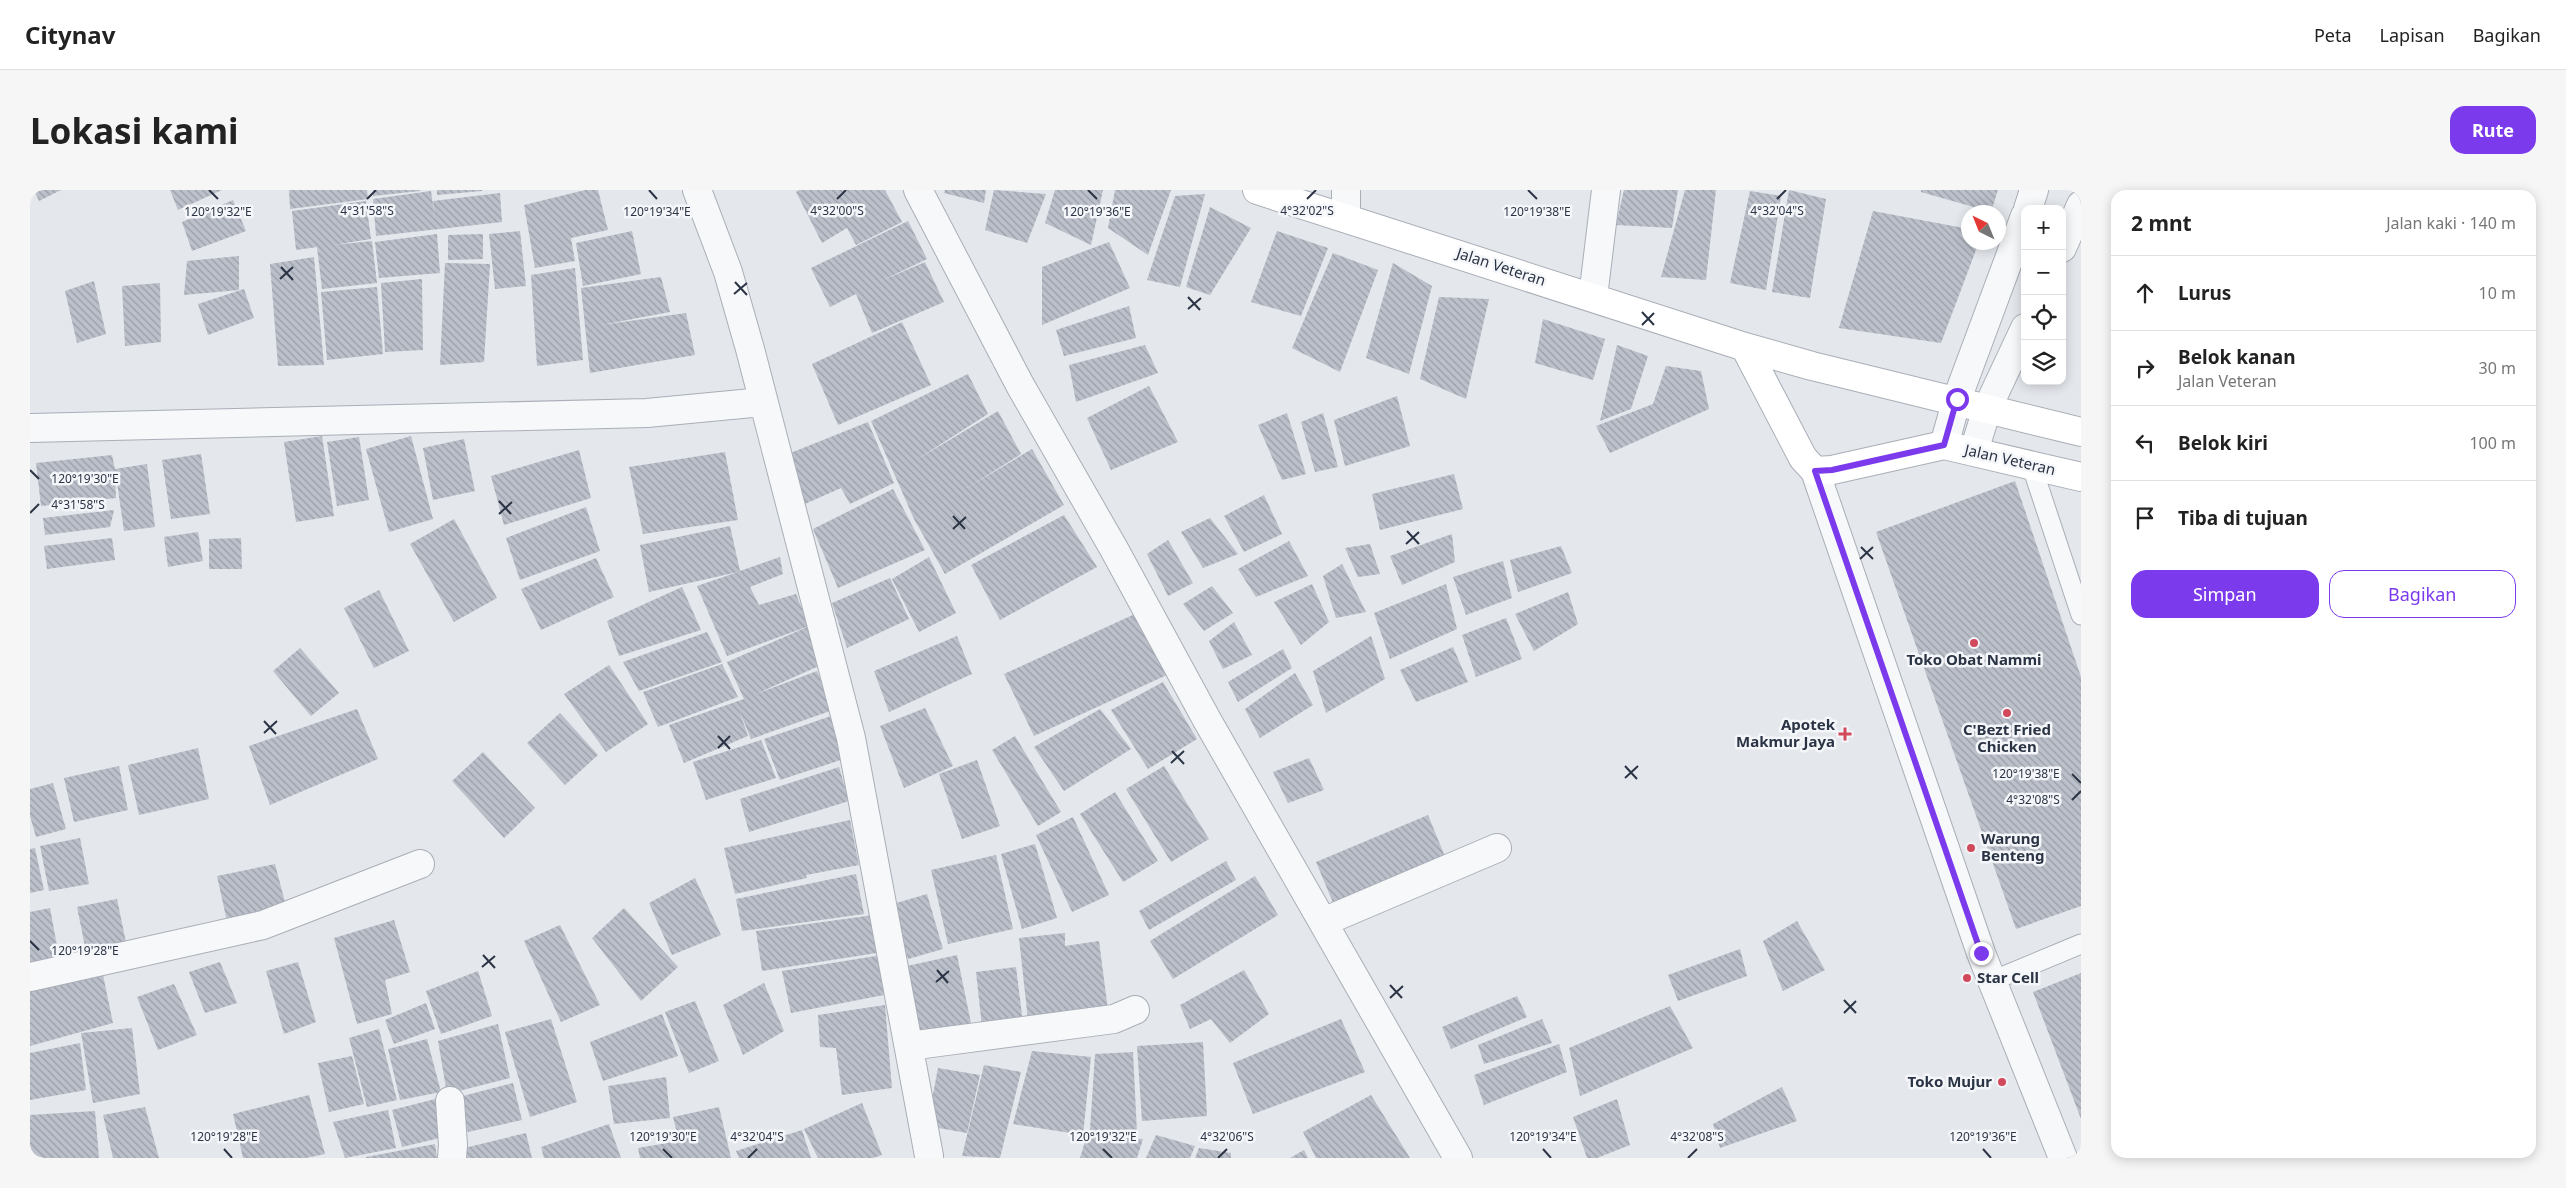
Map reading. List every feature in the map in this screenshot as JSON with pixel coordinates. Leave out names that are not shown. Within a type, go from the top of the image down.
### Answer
[{"type":"main road","name":"Jalan Veteran","points":[[1257,190],[1346,217],[1745,347],[1812,366],[1957,399],[1987,409],[2081,432]]},
{"type":"main road","points":[[1745,347],[1803,458],[1815,471]]},
{"type":"main road","name":"Jalan Veteran","points":[[1815,471],[1832,470],[1944,445],[2081,477]]},
{"type":"street","points":[[697,190],[728,272],[852,738],[928,1157]]},
{"type":"street","points":[[918,190],[1020,385],[1458,1158]]},
{"type":"street","points":[[1346,190],[1346,217]]},
{"type":"street","points":[[1593,298],[1606,190]]},
{"type":"street","points":[[2029,205],[2034,190]]},
{"type":"street","points":[[2066,239],[2081,204]]},
{"type":"street","points":[[1944,445],[1957,399],[2021,227]]},
{"type":"street","points":[[1974,451],[1987,409],[2021,337]]},
{"type":"street","points":[[30,428],[647,413],[763,402]]},
{"type":"street","points":[[1815,471],[1992,981],[2063,1158]]},
{"type":"street","points":[[1323,922],[1497,848]]},
{"type":"street","points":[[30,976],[263,925],[420,864]]},
{"type":"street","points":[[909,1046],[1114,1019],[1135,1010]]},
{"type":"street","points":[[450,1101],[452,1158]]},
{"type":"lane","points":[[2031,464],[2081,615]]},
{"type":"lane","points":[[1992,981],[2081,944]]},
{"type":"building","points":[[34,190],[61,190],[39,201]]},
{"type":"building","points":[[170,190],[222,190],[178,210]]},
{"type":"building","points":[[289,190],[367,190],[368,199],[290,209]]},
{"type":"building","points":[[373,190],[420,190],[420,191],[373,196]]},
{"type":"building","points":[[437,190],[482,190],[482,191],[437,195]]},
{"type":"building","points":[[585,190],[598,190],[608,230],[571,238],[575,261],[535,268],[524,205]]},
{"type":"building","points":[[799,190],[885,190],[902,222],[856,245],[847,228],[822,243],[796,192]]},
{"type":"building","points":[[945,190],[986,190],[984,203],[944,193]]},
{"type":"building","points":[[994,190],[1046,194],[1027,243],[985,230]]},
{"type":"building","points":[[1055,190],[1103,190],[1091,245],[1045,223]]},
{"type":"building","points":[[1115,190],[1171,190],[1148,255],[1108,228]]},
{"type":"building","points":[[1624,190],[1678,190],[1672,228],[1616,225]]},
{"type":"building","points":[[1685,190],[1716,190],[1706,280],[1661,277]]},
{"type":"building","points":[[1789,190],[1826,199],[1810,298],[1772,292]]},
{"type":"building","points":[[1921,190],[1998,190],[1993,205],[1966,205],[1921,192]]},
{"type":"building","points":[[431,191],[435,219],[433,201],[500,193],[502,222],[376,236],[373,199]]},
{"type":"building","points":[[1750,191],[1781,196],[1766,290],[1730,283]]},
{"type":"building","points":[[1205,194],[1180,287],[1147,280],[1175,196]]},
{"type":"building","points":[[233,200],[246,231],[192,251],[182,222]]},
{"type":"building","points":[[366,201],[371,239],[333,245],[372,241],[377,283],[322,289],[317,247],[296,250],[292,211]]},
{"type":"building","points":[[1210,207],[1251,228],[1210,295],[1186,287]]},
{"type":"building","points":[[1873,211],[1961,228],[1961,250],[1976,250],[1941,343],[1839,328]]},
{"type":"building","points":[[908,221],[927,259],[881,281],[925,262],[944,302],[872,333],[856,294],[830,307],[811,268]]},
{"type":"building","points":[[520,231],[526,286],[495,289],[489,234]]},
{"type":"building","points":[[632,231],[641,274],[583,286],[576,243]]},
{"type":"building","points":[[1277,231],[1328,248],[1301,316],[1251,302]]},
{"type":"building","points":[[437,234],[440,273],[379,278],[375,242]]},
{"type":"building","points":[[483,234],[483,259],[448,260],[448,235]]},
{"type":"building","points":[[1109,242],[1130,288],[1042,325],[1042,267]]},
{"type":"building","points":[[1333,253],[1378,270],[1340,372],[1292,348]]},
{"type":"building","points":[[239,256],[239,290],[184,295],[187,261]]},
{"type":"building","points":[[314,257],[324,365],[278,366],[270,264]]},
{"type":"building","points":[[445,263],[490,264],[484,362],[440,365]]},
{"type":"building","points":[[1393,263],[1432,286],[1409,374],[1366,358]]},
{"type":"building","points":[[575,268],[583,360],[537,366],[531,275]]},
{"type":"building","points":[[661,277],[670,312],[601,325],[686,313],[695,355],[590,373],[581,288]]},
{"type":"building","points":[[422,279],[423,350],[385,352],[381,283]]},
{"type":"building","points":[[94,281],[106,334],[77,343],[65,291]]},
{"type":"building","points":[[160,283],[161,342],[125,346],[122,286]]},
{"type":"building","points":[[377,287],[383,354],[327,360],[321,292]]},
{"type":"building","points":[[244,289],[254,318],[208,335],[198,304]]},
{"type":"building","points":[[1439,297],[1489,299],[1466,399],[1420,379]]},
{"type":"building","points":[[1129,306],[1136,338],[1064,356],[1056,330]]},
{"type":"building","points":[[1543,319],[1605,339],[1593,380],[1535,363]]},
{"type":"building","points":[[902,322],[931,385],[838,425],[812,364]]},
{"type":"building","points":[[1145,345],[1158,373],[1076,402],[1069,365]]},
{"type":"building","points":[[1617,345],[1648,356],[1631,409],[1600,421]]},
{"type":"building","points":[[1666,366],[1701,371],[1709,409],[1610,453],[1596,426],[1653,404]]},
{"type":"building","points":[[968,374],[988,414],[916,460],[998,411],[1021,454],[967,488],[1032,449],[1064,505],[945,574],[914,519],[871,421]]},
{"type":"building","points":[[1149,386],[1178,442],[1111,470],[1087,418]]},
{"type":"building","points":[[1397,396],[1410,446],[1345,466],[1334,420]]},
{"type":"building","points":[[1287,413],[1306,474],[1282,480],[1258,425]]},
{"type":"building","points":[[1323,413],[1338,467],[1315,472],[1301,422]]},
{"type":"building","points":[[868,422],[894,483],[850,504],[841,488],[805,504],[788,454]]},
{"type":"building","points":[[322,436],[334,516],[296,522],[284,442]]},
{"type":"building","points":[[411,436],[433,519],[389,532],[366,449]]},
{"type":"building","points":[[359,437],[369,500],[337,506],[327,442]]},
{"type":"building","points":[[464,439],[475,491],[433,500],[423,448]]},
{"type":"building","points":[[579,450],[591,498],[504,525],[491,476]]},
{"type":"building","points":[[725,452],[738,520],[643,534],[629,467]]},
{"type":"building","points":[[201,454],[210,514],[171,519],[162,460]]},
{"type":"building","points":[[112,455],[115,469],[116,498],[41,506],[36,463]]},
{"type":"building","points":[[147,464],[155,527],[124,531],[115,469]]},
{"type":"building","points":[[1454,474],[1463,509],[1380,530],[1372,494]]},
{"type":"building","points":[[2015,481],[2081,677],[2081,906],[2016,929],[1876,532]]},
{"type":"building","points":[[893,489],[925,550],[838,588],[813,529]]},
{"type":"building","points":[[1264,495],[1282,534],[1244,552],[1224,516]]},
{"type":"building","points":[[586,507],[600,551],[520,580],[506,538]]},
{"type":"building","points":[[114,510],[110,527],[45,535],[43,518]]},
{"type":"building","points":[[1064,515],[1097,567],[1000,620],[971,565]]},
{"type":"building","points":[[1210,518],[1238,554],[1203,568],[1181,532]]},
{"type":"building","points":[[454,519],[497,598],[454,622],[410,544]]},
{"type":"building","points":[[730,526],[740,571],[780,557],[783,574],[750,587],[759,605],[796,594],[809,626],[727,656],[697,586],[738,572],[649,592],[640,545]]},
{"type":"building","points":[[198,532],[203,561],[168,567],[164,537]]},
{"type":"building","points":[[1452,534],[1455,562],[1402,585],[1390,556]]},
{"type":"building","points":[[112,538],[115,560],[47,569],[44,546]]},
{"type":"building","points":[[241,538],[242,569],[209,569],[209,539]]},
{"type":"building","points":[[1168,540],[1193,583],[1168,596],[1147,554]]},
{"type":"building","points":[[1289,541],[1308,576],[1256,597],[1238,569]]},
{"type":"building","points":[[1370,544],[1380,574],[1358,577],[1345,548]]},
{"type":"building","points":[[1561,546],[1572,573],[1518,592],[1510,560]]},
{"type":"building","points":[[929,557],[956,613],[919,632],[892,579]]},
{"type":"building","points":[[596,558],[614,597],[541,630],[521,589]]},
{"type":"building","points":[[1503,561],[1512,598],[1466,615],[1453,577]]},
{"type":"building","points":[[1342,564],[1366,612],[1336,618],[1323,576]]},
{"type":"building","points":[[890,578],[909,619],[847,648],[832,603]]},
{"type":"building","points":[[1312,584],[1329,622],[1301,645],[1274,602]]},
{"type":"building","points":[[1446,584],[1457,629],[1390,659],[1374,613]]},
{"type":"building","points":[[1212,586],[1233,613],[1204,631],[1183,604]]},
{"type":"building","points":[[682,587],[701,630],[619,656],[607,621]]},
{"type":"building","points":[[379,590],[409,651],[374,668],[344,608]]},
{"type":"building","points":[[1568,592],[1578,624],[1534,651],[1515,614]]},
{"type":"building","points":[[1137,613],[1169,674],[1034,736],[1004,674]]},
{"type":"building","points":[[1506,618],[1522,659],[1476,677],[1462,635]]},
{"type":"building","points":[[1234,622],[1252,655],[1223,669],[1209,641]]},
{"type":"building","points":[[807,627],[819,666],[756,694],[817,671],[833,710],[751,739],[739,710],[748,736],[684,763],[669,725],[744,699],[727,662]]},
{"type":"building","points":[[707,632],[722,662],[639,691],[623,662]]},
{"type":"building","points":[[957,636],[972,674],[889,712],[874,671]]},
{"type":"building","points":[[1371,636],[1385,679],[1326,713],[1313,671]]},
{"type":"building","points":[[1453,647],[1468,682],[1416,702],[1400,670]]},
{"type":"building","points":[[300,648],[339,693],[311,716],[273,671]]},
{"type":"building","points":[[1283,649],[1292,668],[1238,702],[1228,682]]},
{"type":"building","points":[[722,664],[738,697],[658,727],[643,692]]},
{"type":"building","points":[[609,665],[648,724],[606,752],[564,694]]},
{"type":"building","points":[[1295,673],[1313,705],[1260,738],[1245,709]]},
{"type":"building","points":[[1163,682],[1197,739],[1148,769],[1111,710]]},
{"type":"building","points":[[925,708],[953,766],[904,788],[880,726]]},
{"type":"building","points":[[357,709],[378,759],[270,805],[249,746]]},
{"type":"building","points":[[1100,709],[1131,749],[1064,791],[1034,747]]},
{"type":"building","points":[[560,713],[598,755],[565,785],[527,743]]},
{"type":"building","points":[[834,715],[850,757],[780,780],[764,739]]},
{"type":"building","points":[[1015,736],[1061,812],[1038,826],[992,750]]},
{"type":"building","points":[[761,740],[776,778],[706,800],[693,762]]},
{"type":"building","points":[[198,748],[209,799],[139,815],[128,765]]},
{"type":"building","points":[[483,752],[535,808],[504,838],[452,781]]},
{"type":"building","points":[[1309,758],[1324,790],[1288,803],[1273,772]]},
{"type":"building","points":[[977,760],[1000,826],[962,839],[939,774]]},
{"type":"building","points":[[119,766],[128,810],[74,822],[64,778]]},
{"type":"building","points":[[1164,766],[1209,839],[1171,862],[1126,789]]},
{"type":"building","points":[[839,767],[849,801],[749,832],[740,799]]},
{"type":"building","points":[[53,783],[66,829],[36,837],[30,816],[30,789]]},
{"type":"building","points":[[1115,792],[1158,861],[1123,882],[1080,814]]},
{"type":"building","points":[[1428,815],[1446,859],[1334,905],[1316,862]]},
{"type":"building","points":[[1073,817],[1109,895],[1072,912],[1036,835]]},
{"type":"building","points":[[850,820],[859,865],[806,875],[807,878],[735,894],[724,848]]},
{"type":"building","points":[[80,838],[89,884],[49,891],[40,846]]},
{"type":"building","points":[[1035,844],[1057,918],[1022,929],[1001,854]]},
{"type":"building","points":[[35,848],[44,890],[30,893],[30,849]]},
{"type":"building","points":[[996,855],[1013,929],[948,944],[931,870]]},
{"type":"building","points":[[1226,861],[1236,880],[1149,930],[1139,911]]},
{"type":"building","points":[[275,864],[287,910],[228,926],[217,876]]},
{"type":"building","points":[[856,874],[864,914],[742,931],[736,899]]},
{"type":"building","points":[[1255,876],[1278,915],[1173,979],[1150,941]]},
{"type":"building","points":[[695,878],[721,935],[672,955],[649,903]]},
{"type":"building","points":[[927,894],[943,949],[908,959],[893,904]]},
{"type":"building","points":[[117,899],[128,952],[88,961],[77,907]]},
{"type":"building","points":[[50,908],[60,962],[30,968],[30,912]]},
{"type":"building","points":[[624,908],[678,967],[641,1001],[592,938]]},
{"type":"building","points":[[874,915],[883,952],[762,971],[756,931]]},
{"type":"building","points":[[394,920],[410,972],[385,980],[392,1014],[357,1024],[334,938]]},
{"type":"building","points":[[1797,921],[1825,970],[1783,991],[1763,941]]},
{"type":"building","points":[[560,925],[600,1005],[561,1022],[524,941]]},
{"type":"building","points":[[1065,933],[1065,946],[1099,941],[1108,1010],[1028,1020],[1019,938]]},
{"type":"building","points":[[1740,949],[1747,976],[1678,1001],[1668,975]]},
{"type":"building","points":[[882,955],[889,994],[791,1013],[782,971]]},
{"type":"building","points":[[957,955],[972,1028],[922,1038],[907,966]]},
{"type":"building","points":[[220,962],[237,1003],[205,1013],[189,972]]},
{"type":"building","points":[[298,962],[316,1022],[284,1034],[266,971]]},
{"type":"building","points":[[1016,967],[1023,1023],[982,1027],[976,972]]},
{"type":"building","points":[[1244,970],[1269,1014],[1230,1043],[1211,1019],[1190,1029],[1180,1005]]},
{"type":"building","points":[[478,971],[492,1016],[441,1034],[426,991]]},
{"type":"building","points":[[2081,973],[2081,1119],[2033,992]]},
{"type":"building","points":[[103,975],[113,1023],[30,1046],[30,991]]},
{"type":"building","points":[[764,983],[784,1031],[743,1055],[723,1005]]},
{"type":"building","points":[[174,984],[197,1035],[158,1050],[137,997]]},
{"type":"building","points":[[1517,996],[1527,1017],[1451,1049],[1442,1027]]},
{"type":"building","points":[[695,1001],[719,1061],[689,1073],[665,1012]]},
{"type":"building","points":[[426,1003],[435,1029],[394,1044],[385,1020]]},
{"type":"building","points":[[885,1005],[892,1088],[842,1095],[836,1048],[820,1047],[818,1015]]},
{"type":"building","points":[[1670,1006],[1693,1048],[1580,1096],[1569,1048]]},
{"type":"building","points":[[662,1014],[678,1056],[603,1081],[590,1042]]},
{"type":"building","points":[[551,1019],[577,1102],[530,1117],[505,1032]]},
{"type":"building","points":[[1341,1019],[1365,1072],[1253,1114],[1233,1063]]},
{"type":"building","points":[[1542,1019],[1552,1043],[1484,1064],[1478,1045]]},
{"type":"building","points":[[498,1024],[510,1078],[447,1094],[438,1041]]},
{"type":"building","points":[[132,1028],[140,1094],[93,1103],[81,1033]]},
{"type":"building","points":[[379,1029],[397,1100],[367,1107],[349,1038]]},
{"type":"building","points":[[427,1039],[441,1092],[400,1100],[388,1049]]},
{"type":"building","points":[[1203,1042],[1207,1116],[1142,1121],[1137,1046]]},
{"type":"building","points":[[80,1043],[86,1090],[30,1100],[30,1053]]},
{"type":"building","points":[[1559,1044],[1567,1072],[1484,1105],[1474,1075]]},
{"type":"building","points":[[1032,1051],[1091,1057],[1083,1135],[1013,1124]]},
{"type":"building","points":[[1133,1052],[1137,1133],[1090,1130],[1095,1054]]},
{"type":"building","points":[[352,1056],[364,1104],[329,1112],[318,1063]]},
{"type":"building","points":[[984,1065],[1021,1072],[1000,1158],[962,1156]]},
{"type":"building","points":[[938,1068],[980,1075],[967,1133],[927,1126]]},
{"type":"building","points":[[666,1077],[670,1118],[614,1124],[608,1086]]},
{"type":"building","points":[[513,1083],[522,1120],[468,1132],[459,1097]]},
{"type":"building","points":[[1782,1087],[1797,1121],[1720,1148],[1713,1124]]},
{"type":"building","points":[[309,1095],[325,1154],[306,1158],[243,1158],[233,1114]]},
{"type":"building","points":[[1371,1095],[1410,1158],[1316,1158],[1303,1132]]},
{"type":"building","points":[[439,1098],[448,1136],[402,1147],[392,1110]]},
{"type":"building","points":[[1617,1099],[1630,1145],[1597,1158],[1587,1158],[1573,1117]]},
{"type":"building","points":[[862,1103],[882,1155],[873,1158],[818,1158],[804,1129]]},
{"type":"building","points":[[145,1107],[159,1158],[113,1158],[103,1115]]},
{"type":"building","points":[[719,1107],[731,1158],[640,1158],[638,1148],[679,1141],[673,1117]]},
{"type":"building","points":[[388,1110],[396,1148],[345,1158],[333,1122]]},
{"type":"building","points":[[95,1111],[99,1158],[30,1158],[30,1115]]},
{"type":"building","points":[[609,1124],[621,1158],[544,1158],[541,1147]]},
{"type":"building","points":[[802,1130],[811,1158],[739,1158],[736,1151]]},
{"type":"building","points":[[526,1133],[532,1158],[462,1158],[460,1149]]},
{"type":"building","points":[[1087,1135],[1143,1139],[1137,1158],[1080,1158]]},
{"type":"building","points":[[1156,1135],[1195,1146],[1190,1158],[1146,1158]]},
{"type":"building","points":[[435,1144],[437,1158],[366,1158],[366,1157]]},
{"type":"building","points":[[1199,1148],[1231,1153],[1231,1158],[1195,1158]]},
{"type":"building","points":[[1304,1150],[1308,1158],[1290,1158]]},
{"type":"place","name":"Toko Obat Nammi","points":[[1974,643]]},
{"type":"place","name":"C'Bezt Fried Chicken","points":[[2007,713]]},
{"type":"place","name":"Apotek Makmur Jaya","points":[[1845,734]]},
{"type":"place","name":"Warung Benteng","points":[[1971,848]]},
{"type":"place","name":"Star Cell","points":[[1967,978]]},
{"type":"place","name":"Toko Mujur","points":[[2002,1082]]},
{"type":"route","points":[[1957,399],[1944,445],[1832,470],[1815,471],[1981,953]]}]
